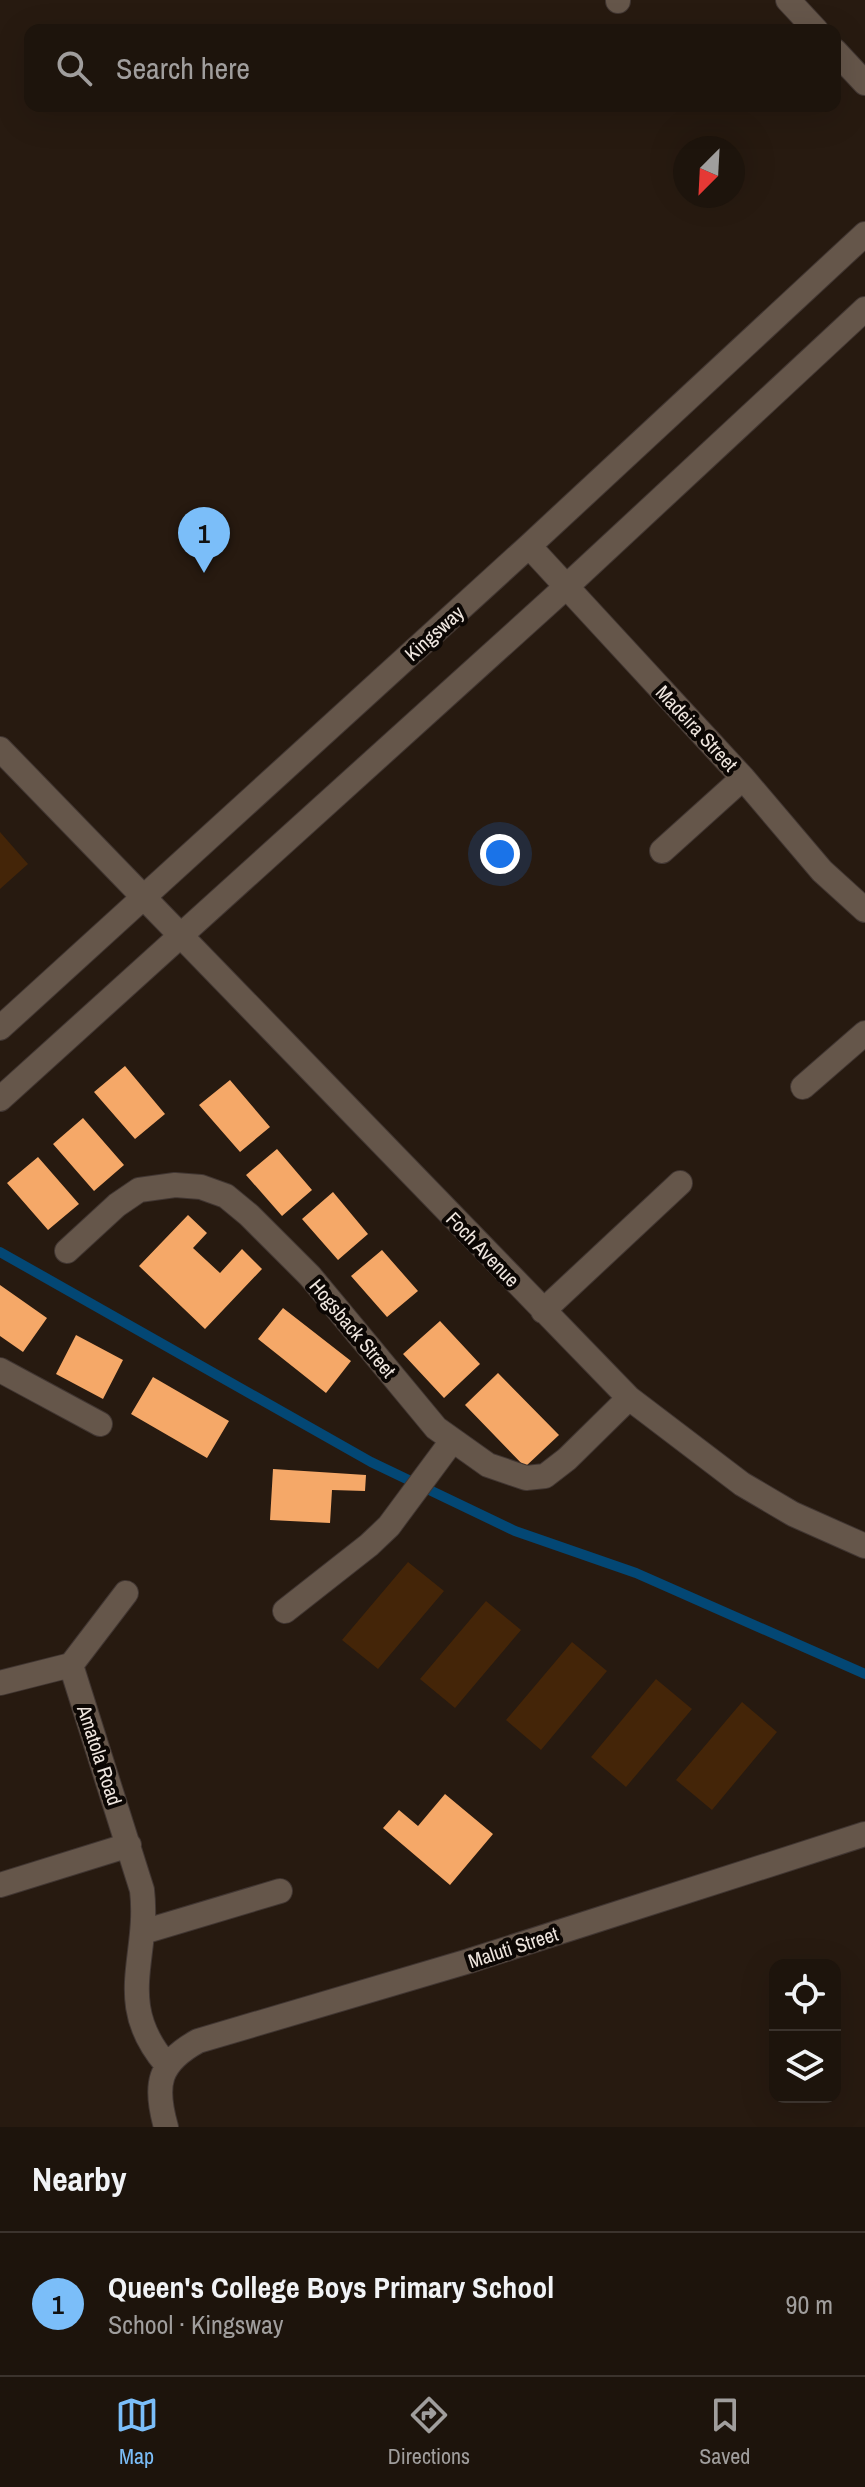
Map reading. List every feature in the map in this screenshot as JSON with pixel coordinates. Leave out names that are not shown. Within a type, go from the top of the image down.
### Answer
[{"type":"street","points":[[788,0],[810,24]]},
{"type":"street","points":[[841,57],[865,83]]},
{"type":"street","name":"Kingsway","points":[[0,1028],[529,546],[865,234]]},
{"type":"street","points":[[0,1099],[566,587],[865,309]]},
{"type":"street","name":"Madeira Street","points":[[529,546],[743,778],[822,871],[865,910]]},
{"type":"street","name":"Foch Avenue","points":[[0,749],[629,1398],[742,1484],[793,1514],[865,1546]]},
{"type":"street","points":[[662,851],[743,778]]},
{"type":"street","points":[[803,1087],[865,1033]]},
{"type":"street","points":[[543,1311],[680,1183]]},
{"type":"street","name":"Hogsback Street","points":[[67,1251],[117,1205],[139,1190],[175,1185],[201,1187],[226,1196],[310,1276],[436,1428],[448,1448],[526,1478],[545,1476],[567,1459],[629,1398]]},
{"type":"street","points":[[0,1370],[100,1424]]},
{"type":"street","points":[[285,1611],[389,1526],[448,1448]]},
{"type":"street","points":[[0,1683],[71,1665],[126,1593]]},
{"type":"street","name":"Amatola Road","points":[[71,1665],[142,1890],[145,1913],[135,1985],[138,2011],[151,2047],[166,2064]]},
{"type":"street","name":"Maluti Street","points":[[166,2064],[198,2041],[469,1961],[865,1834]]},
{"type":"street","points":[[0,1885],[129,1845]]},
{"type":"street","points":[[143,1932],[280,1891]]},
{"type":"street","points":[[166,2064],[158,2101],[166,2127]]},
{"type":"shaded area","points":[[0,832],[28,864],[0,889]]},
{"type":"shaded area","points":[[408,1562],[444,1591],[378,1669],[342,1640]]},
{"type":"shaded area","points":[[486,1601],[521,1630],[455,1708],[420,1679]]},
{"type":"shaded area","points":[[572,1642],[607,1671],[541,1750],[506,1720]]},
{"type":"shaded area","points":[[656,1679],[692,1709],[626,1787],[591,1757]]},
{"type":"shaded area","points":[[742,1702],[777,1732],[712,1810],[676,1780]]},
{"type":"building","points":[[125,1066],[165,1114],[135,1139],[94,1092]]},
{"type":"building","points":[[230,1080],[270,1127],[240,1152],[199,1105]]},
{"type":"building","points":[[83,1118],[124,1165],[94,1191],[53,1144]]},
{"type":"building","points":[[277,1149],[312,1190],[282,1216],[246,1175]]},
{"type":"building","points":[[38,1157],[79,1204],[48,1230],[7,1183]]},
{"type":"building","points":[[333,1192],[368,1234],[338,1260],[302,1219]]},
{"type":"building","points":[[188,1215],[207,1233],[193,1248],[220,1273],[242,1249],[262,1269],[205,1329],[139,1266]]},
{"type":"building","points":[[382,1250],[418,1291],[387,1317],[351,1276]]},
{"type":"building","points":[[0,1285],[47,1318],[23,1352],[0,1336]]},
{"type":"building","points":[[283,1308],[351,1361],[326,1393],[258,1339]]},
{"type":"building","points":[[440,1321],[480,1364],[444,1398],[403,1354]]},
{"type":"building","points":[[76,1335],[123,1360],[103,1399],[56,1374]]},
{"type":"building","points":[[498,1373],[559,1435],[525,1467],[465,1405]]},
{"type":"building","points":[[153,1377],[229,1421],[207,1458],[131,1414]]},
{"type":"building","points":[[273,1469],[366,1475],[365,1491],[332,1490],[330,1523],[270,1520]]},
{"type":"building","points":[[445,1794],[493,1834],[450,1885],[383,1828],[399,1810],[418,1826]]},
{"type":"waterway","points":[[0,1252],[371,1462],[515,1531],[636,1573],[865,1674]]},
{"type":"place","name":"Queen's College Boys Primary School","points":[[204,573]]}]
